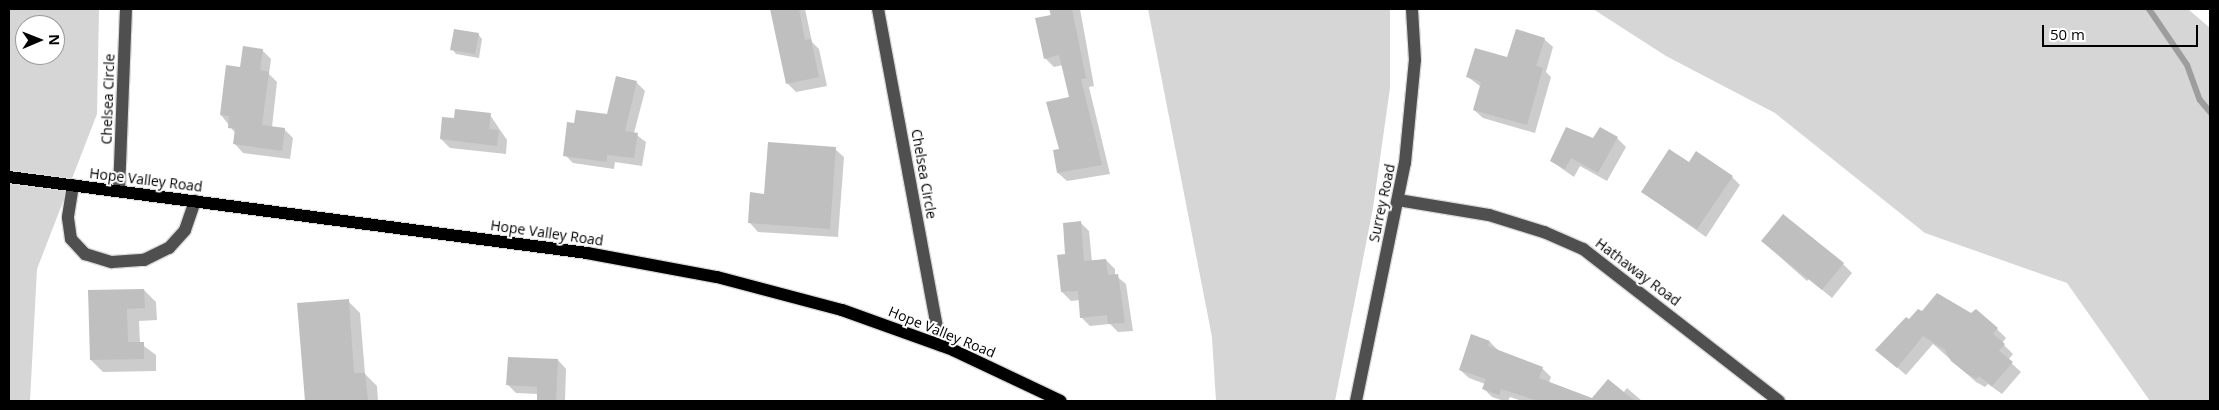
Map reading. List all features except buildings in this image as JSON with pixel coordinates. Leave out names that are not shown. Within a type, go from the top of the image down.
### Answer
[{"type":"main road","name":"Hope Valley Road","points":[[9,177],[587,254],[688,271],[808,299],[940,345],[1061,401]]},
{"type":"street","name":"Chelsea Circle","points":[[119,191],[126,9]]},
{"type":"street","name":"Chelsea Circle","points":[[878,9],[940,345]]},
{"type":"street","name":"Surrey Road","points":[[1356,401],[1398,200],[1414,88],[1412,9]]},
{"type":"street","points":[[73,185],[68,218],[71,239],[85,254],[112,262],[144,260],[169,248],[185,230],[195,201]]},
{"type":"street","name":"Hathaway Road","points":[[1398,200],[1489,216],[1544,232],[1583,249],[1778,401]]},
{"type":"shaded area","points":[[9,9],[99,9],[97,114],[37,269],[30,401],[9,401]]},
{"type":"shaded area","points":[[1148,9],[1390,9],[1390,88],[1373,208],[1335,401],[1216,401],[1212,337]]},
{"type":"shaded area","points":[[1593,9],[2188,9],[2210,28],[2210,401],[2150,401],[2067,283],[1925,233],[1775,113],[1666,56]]},
{"type":"waterway","points":[[2149,9],[2187,65],[2200,100],[2210,112]]}]
